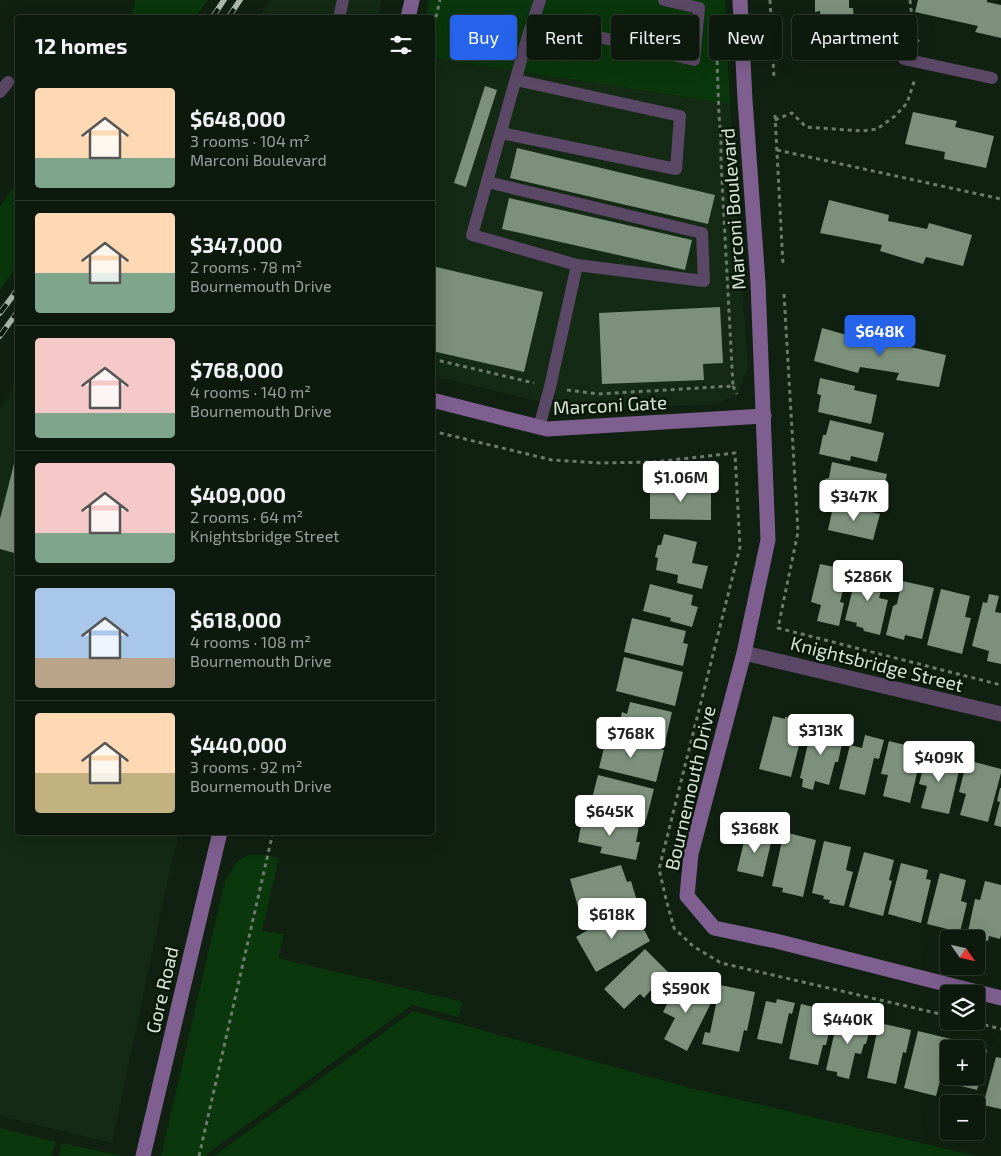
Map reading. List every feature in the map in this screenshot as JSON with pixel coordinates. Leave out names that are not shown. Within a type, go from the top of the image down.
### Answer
[{"type":"street","points":[[409,15],[412,0]]},
{"type":"street","name":"Marconi Boulevard","points":[[740,0],[758,284],[764,416]]},
{"type":"street","name":"Marconi Gate","points":[[435,401],[547,429],[764,416]]},
{"type":"street","name":"Bournemouth Drive","points":[[764,416],[768,540],[744,653],[691,854],[687,896],[714,928],[776,941],[1001,998]]},
{"type":"street","name":"Knightsbridge Street","points":[[744,653],[1001,714]]},
{"type":"street","name":"Gore Road","points":[[143,1156],[219,835]]},
{"type":"lane","points":[[340,15],[343,0]]},
{"type":"lane","points":[[535,15],[540,0]]},
{"type":"lane","points":[[601,37],[694,60],[699,8],[664,0]]},
{"type":"lane","points":[[487,182],[702,232],[704,281],[577,265],[472,235],[487,182],[501,133],[516,80],[527,42]]},
{"type":"lane","points":[[909,60],[992,78]]},
{"type":"lane","points":[[501,133],[676,169],[680,116],[516,80]]},
{"type":"lane","points":[[539,427],[550,387],[577,265]]},
{"type":"path","points":[[435,21],[440,0]]},
{"type":"path","points":[[770,0],[774,78]]},
{"type":"path","points":[[910,0],[914,37],[922,46]]},
{"type":"path","points":[[775,120],[792,113],[806,127],[862,131],[877,129],[895,116],[907,103],[915,79]]},
{"type":"path","points":[[774,115],[783,265]]},
{"type":"path","points":[[776,150],[1001,199]]},
{"type":"path","points":[[784,294],[798,532],[778,628],[1001,685]]},
{"type":"path","points":[[733,386],[738,394]]},
{"type":"path","points":[[435,432],[552,460],[654,462],[735,453],[740,547],[659,869],[674,928],[694,946],[721,963],[940,1014]]},
{"type":"path","points":[[199,1156],[272,835]]},
{"type":"path","points":[[985,1025],[1001,1029]]},
{"type":"shaded area","points":[[271,0],[382,0],[378,15],[261,15]]},
{"type":"shaded area","points":[[435,58],[730,104],[748,369],[737,396],[710,405],[571,409],[435,376]]},
{"type":"shaded area","points":[[15,385],[15,835],[179,835],[112,1143],[0,1116],[0,408]]},
{"type":"green space","points":[[135,0],[208,0],[197,15],[132,15]]},
{"type":"green space","points":[[429,0],[725,0],[726,15],[709,15],[709,60],[728,60],[730,104],[435,58],[435,15],[426,15]]},
{"type":"green space","points":[[15,185],[15,269],[0,290],[0,207]]},
{"type":"green space","points":[[248,855],[268,855],[279,858],[262,931],[284,934],[278,958],[463,1002],[458,1017],[412,1005],[208,1153],[207,1156],[161,1156],[225,881],[237,862]]},
{"type":"green space","points":[[413,1011],[690,1088],[976,1156],[214,1156]]},
{"type":"green space","points":[[0,1128],[56,1142],[51,1156],[0,1156]]},
{"type":"green space","points":[[62,1143],[121,1156],[59,1156]]},
{"type":"building","points":[[815,0],[849,0],[849,8],[853,8],[853,15],[820,15],[820,11],[815,12]]},
{"type":"building","points":[[918,0],[987,0],[987,2],[1001,5],[1001,38],[975,32],[978,26],[915,12]]},
{"type":"building","points":[[485,86],[497,90],[466,187],[454,183]]},
{"type":"building","points":[[913,112],[957,121],[955,127],[994,136],[986,168],[944,159],[945,152],[905,144]]},
{"type":"building","points":[[517,148],[715,195],[708,224],[510,178]]},
{"type":"building","points":[[509,198],[692,240],[685,270],[502,229]]},
{"type":"building","points":[[829,200],[889,215],[888,221],[927,229],[929,223],[972,235],[963,266],[926,257],[923,264],[880,251],[882,245],[820,233]]},
{"type":"building","points":[[435,267],[543,292],[524,372],[435,352]]},
{"type":"building","points":[[720,307],[723,363],[703,364],[704,380],[602,384],[599,313]]},
{"type":"building","points":[[822,328],[861,339],[863,331],[907,341],[906,346],[946,355],[939,387],[896,380],[899,373],[860,367],[858,373],[814,361]]},
{"type":"building","points":[[820,378],[855,386],[854,390],[877,395],[871,424],[818,412],[821,395],[817,394]]},
{"type":"building","points":[[830,420],[884,433],[877,462],[851,456],[850,461],[819,454],[823,435],[826,435]]},
{"type":"building","points":[[15,460],[15,553],[0,549],[0,519]]},
{"type":"building","points":[[832,462],[887,474],[879,508],[821,495],[825,479],[829,478]]},
{"type":"building","points":[[650,486],[711,486],[711,520],[650,519]]},
{"type":"building","points":[[834,503],[880,514],[873,540],[828,530]]},
{"type":"building","points":[[664,534],[697,542],[692,563],[708,566],[702,589],[677,583],[678,575],[656,570],[658,558],[655,557],[658,545],[661,545]]},
{"type":"building","points":[[820,564],[848,570],[840,602],[844,603],[839,626],[817,621],[821,605],[811,602]]},
{"type":"building","points":[[858,568],[885,575],[879,598],[888,600],[880,635],[864,631],[863,628],[856,626],[857,623],[845,620]]},
{"type":"building","points":[[902,581],[934,588],[922,639],[905,635],[904,640],[886,635],[893,606],[897,604]]},
{"type":"building","points":[[650,584],[693,595],[691,605],[698,607],[692,627],[670,621],[671,618],[643,611]]},
{"type":"building","points":[[941,589],[970,596],[965,617],[971,618],[962,654],[927,645]]},
{"type":"building","points":[[989,594],[999,596],[995,612],[1001,613],[1001,664],[987,661],[989,651],[972,646],[983,602],[987,603]]},
{"type":"building","points":[[632,618],[686,631],[683,643],[688,644],[683,666],[624,652]]},
{"type":"building","points":[[624,657],[683,672],[675,706],[616,691]]},
{"type":"building","points":[[630,702],[672,712],[665,743],[630,735],[631,730],[619,727],[622,712],[627,714]]},
{"type":"building","points":[[773,716],[805,722],[791,777],[759,769]]},
{"type":"building","points":[[812,726],[825,729],[826,726],[845,730],[838,762],[835,762],[829,785],[815,781],[813,790],[802,787],[803,779],[800,778]]},
{"type":"building","points":[[607,735],[664,750],[656,782],[599,768]]},
{"type":"building","points":[[865,735],[884,740],[879,759],[874,758],[865,795],[839,789],[850,745],[862,748]]},
{"type":"building","points":[[889,741],[922,752],[910,803],[883,796],[888,775],[881,774]]},
{"type":"building","points":[[927,754],[961,762],[949,814],[921,808],[927,786],[919,784]]},
{"type":"building","points":[[967,760],[1001,769],[988,822],[960,815],[966,794],[959,792]]},
{"type":"building","points":[[598,775],[654,789],[646,820],[590,806]]},
{"type":"building","points":[[1000,788],[1001,827],[994,825],[1000,802],[997,801]]},
{"type":"building","points":[[583,814],[639,826],[636,842],[640,842],[636,860],[600,853],[602,847],[578,842]]},
{"type":"building","points":[[759,831],[773,834],[763,877],[737,871],[746,833],[758,836]]},
{"type":"building","points":[[784,832],[816,840],[803,897],[782,892],[783,888],[772,886]]},
{"type":"building","points":[[824,841],[851,847],[846,870],[853,872],[844,906],[829,903],[830,900],[823,899],[824,896],[812,893]]},
{"type":"building","points":[[864,852],[894,860],[889,880],[892,881],[883,916],[849,907]]},
{"type":"building","points":[[901,863],[928,870],[926,879],[931,880],[921,923],[888,914]]},
{"type":"building","points":[[621,865],[627,882],[631,881],[637,901],[601,912],[598,902],[590,904],[592,911],[580,914],[570,879]]},
{"type":"building","points":[[940,873],[966,880],[961,901],[967,903],[960,930],[952,930],[927,924]]},
{"type":"building","points":[[985,881],[1001,885],[1000,939],[989,936],[988,941],[985,940],[985,930],[968,930],[975,899],[980,900]]},
{"type":"building","points":[[623,909],[631,924],[639,920],[650,941],[596,972],[576,937]]},
{"type":"building","points":[[645,949],[673,977],[655,994],[651,990],[644,998],[640,994],[624,1009],[604,989]]},
{"type":"building","points":[[679,980],[714,997],[687,1051],[664,1039],[675,1018],[663,1012]]},
{"type":"building","points":[[720,985],[755,992],[747,1031],[744,1030],[739,1052],[702,1044],[705,1032],[710,1033]]},
{"type":"building","points":[[777,999],[795,1003],[792,1014],[789,1013],[782,1044],[757,1039],[766,1001],[776,1003]]},
{"type":"building","points":[[801,1004],[834,1012],[826,1045],[823,1045],[818,1065],[789,1059]]},
{"type":"building","points":[[853,1016],[872,1021],[866,1044],[864,1044],[861,1054],[855,1053],[849,1079],[837,1076],[837,1072],[826,1070],[838,1017],[852,1021]]},
{"type":"building","points":[[879,1023],[911,1030],[906,1053],[903,1052],[896,1084],[867,1078]]},
{"type":"building","points":[[918,1031],[951,1039],[940,1040],[940,1081],[936,1096],[904,1088]]},
{"type":"building","points":[[996,1057],[1001,1058],[1001,1109],[985,1105],[985,1098]]},
{"type":"building","points":[[957,1085],[978,1085],[977,1090]]},
{"type":"railway","points":[[214,15],[224,0]]},
{"type":"railway","points":[[230,15],[240,0]]},
{"type":"railway","points":[[0,313],[15,293]]},
{"type":"railway","points":[[0,336],[15,315]]}]
